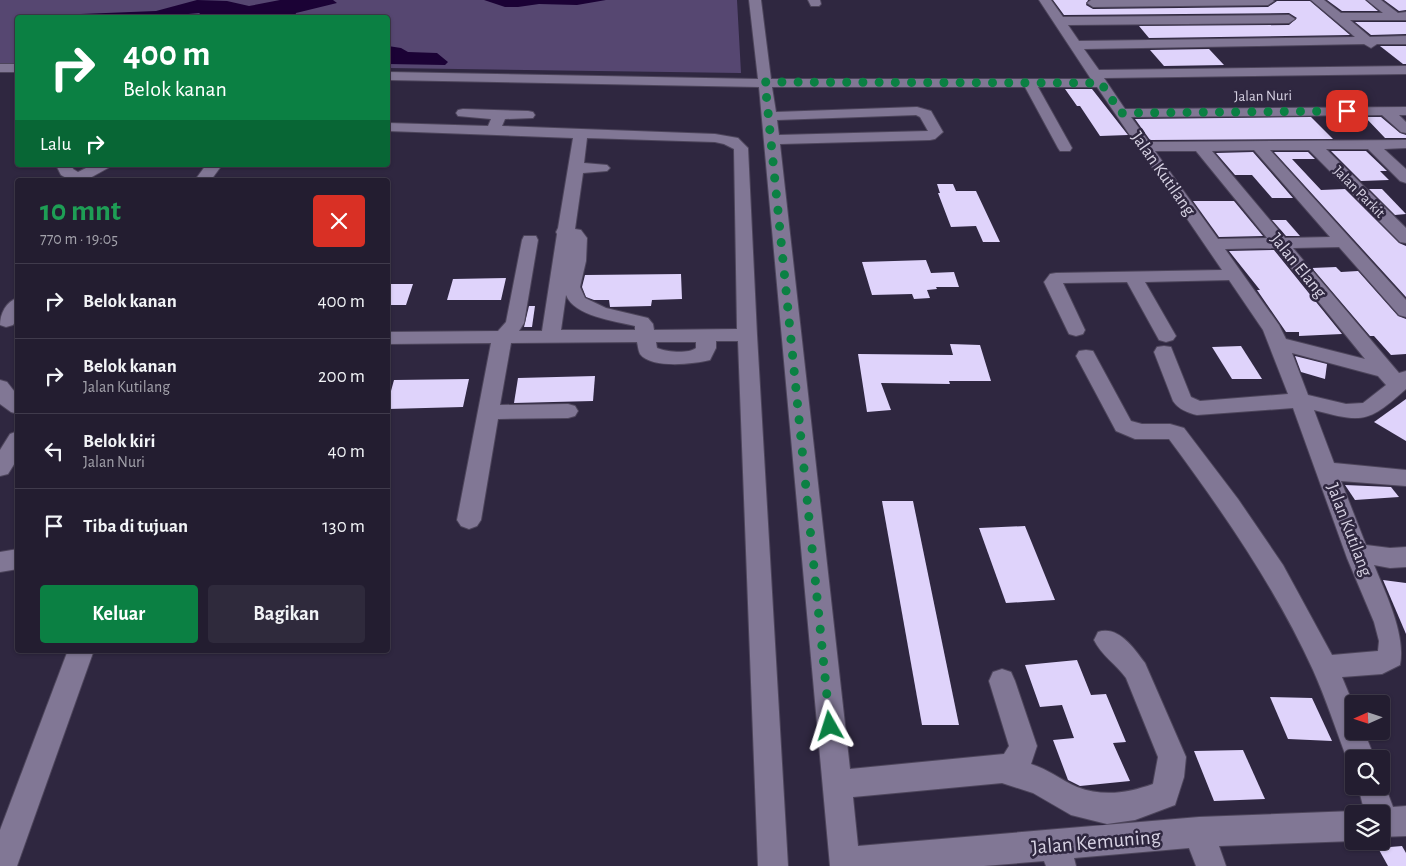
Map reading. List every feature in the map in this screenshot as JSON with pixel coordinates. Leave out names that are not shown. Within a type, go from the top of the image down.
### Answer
[{"type":"street","points":[[755,0],[772,140],[844,865]]},
{"type":"street","name":"Jalan Kutilang","points":[[1045,0],[1144,147],[1272,329],[1279,343],[1357,553],[1396,629],[1393,654],[1388,660],[1325,667]]},
{"type":"street","points":[[1092,1],[1268,0],[1316,41]]},
{"type":"street","points":[[1316,0],[1405,72]]},
{"type":"street","points":[[1373,0],[1401,16]]},
{"type":"street","points":[[1092,1],[1108,21]]},
{"type":"street","points":[[1338,17],[1401,16]]},
{"type":"street","points":[[1060,21],[1296,24]]},
{"type":"street","points":[[1076,45],[1406,40]]},
{"type":"street","points":[[0,63],[15,63]]},
{"type":"street","points":[[0,68],[15,68]]},
{"type":"street","points":[[390,70],[1030,84],[1176,76],[1405,72]]},
{"type":"street","points":[[390,76],[765,79]]},
{"type":"street","points":[[0,79],[15,80]]},
{"type":"street","points":[[1030,84],[1065,148]]},
{"type":"street","name":"Jalan Nuri","points":[[1121,113],[1406,110]]},
{"type":"street","points":[[769,116],[917,111],[926,114],[936,132],[930,136],[772,140]]},
{"type":"street","points":[[1385,111],[1406,129]]},
{"type":"street","points":[[464,113],[528,115]]},
{"type":"street","points":[[493,130],[500,115]]},
{"type":"street","points":[[791,116],[796,139]]},
{"type":"street","points":[[390,127],[715,138],[737,143],[741,148],[747,335],[773,866]]},
{"type":"street","points":[[550,338],[568,261],[579,238],[575,234],[564,232],[581,132]]},
{"type":"street","points":[[1371,144],[1406,178]]},
{"type":"street","points":[[1144,147],[1406,144]]},
{"type":"street","points":[[1258,145],[1406,311]]},
{"type":"street","name":"Jalan Parkit","points":[[1313,145],[1406,238]]},
{"type":"street","name":"Jalan Elang","points":[[1200,146],[1382,370],[1401,382]]},
{"type":"street","points":[[65,167],[66,172],[79,178]]},
{"type":"street","points":[[83,178],[100,167]]},
{"type":"street","points":[[204,178],[213,167]]},
{"type":"street","points":[[575,168],[602,168]]},
{"type":"street","points":[[469,520],[502,338],[515,323],[530,240]]},
{"type":"street","points":[[1211,244],[1344,242]]},
{"type":"street","points":[[568,261],[571,287],[577,301],[600,312],[641,322],[644,324],[646,336]]},
{"type":"street","points":[[1076,330],[1054,285],[1056,278],[1234,275]]},
{"type":"street","points":[[1134,278],[1165,344],[1183,401],[1193,407],[1301,400],[1346,411],[1366,410],[1374,406],[1401,382]]},
{"type":"street","points":[[8,320],[15,309]]},
{"type":"street","points":[[390,338],[747,335]]},
{"type":"street","points":[[1279,343],[1382,370]]},
{"type":"street","points":[[1086,356],[1123,426],[1133,431],[1168,430],[1176,433],[1182,438],[1230,505],[1274,572],[1325,667],[1357,750]]},
{"type":"street","points":[[0,387],[7,398],[15,405]]},
{"type":"street","points":[[489,412],[568,411]]},
{"type":"street","points":[[0,468],[15,444]]},
{"type":"street","points":[[1326,471],[1406,478]]},
{"type":"street","points":[[1357,553],[1390,558],[1406,557]]},
{"type":"street","points":[[0,562],[15,560]]},
{"type":"street","points":[[1002,769],[1040,780],[1072,800],[1108,809],[1135,806],[1165,795],[1170,777],[1172,757],[1136,671],[1128,660],[1107,640]]},
{"type":"street","points":[[2,866],[80,653]]},
{"type":"street","points":[[836,784],[1002,769],[1018,762],[1022,756],[1023,746],[1002,681]]},
{"type":"street","points":[[1390,822],[1406,821]]},
{"type":"street","name":"Jalan Kemuning","points":[[844,865],[1057,856],[1199,832],[1345,826]]},
{"type":"street","points":[[1199,832],[1211,866]]},
{"type":"shaded area","points":[[0,0],[737,0],[741,73],[390,68],[390,15],[15,15],[15,63],[0,63]]},
{"type":"shaded area","points":[[197,0],[227,1],[249,6],[280,0],[333,0],[337,3],[296,13],[295,15],[201,15],[199,13],[177,15],[76,15],[156,11]]},
{"type":"shaded area","points":[[484,0],[606,0],[577,5],[539,4],[505,7]]},
{"type":"shaded area","points":[[390,46],[401,48],[408,52],[437,53],[448,62],[445,65],[390,64]]},
{"type":"building","points":[[1053,0],[1088,0],[1086,5],[1093,9],[1268,7],[1277,1],[1310,1],[1350,35],[1149,38],[1139,26],[1289,25],[1297,18],[1289,13],[1064,15]]},
{"type":"building","points":[[1327,0],[1365,0],[1378,11],[1342,11]]},
{"type":"building","points":[[1384,0],[1406,0],[1406,10],[1399,11]]},
{"type":"building","points":[[1355,22],[1406,22],[1406,34],[1371,35]]},
{"type":"building","points":[[1380,46],[1406,46],[1406,64],[1403,64]]},
{"type":"building","points":[[1209,49],[1224,65],[1164,66],[1150,50]]},
{"type":"building","points":[[1065,89],[1092,89],[1128,135],[1100,136],[1080,106],[1077,106]]},
{"type":"building","points":[[1311,117],[1333,139],[1150,140],[1135,119]]},
{"type":"building","points":[[1365,117],[1381,117],[1400,133],[1406,135],[1406,138],[1385,138]]},
{"type":"building","points":[[1331,151],[1366,151],[1387,171],[1380,171],[1389,180],[1361,181]]},
{"type":"building","points":[[1253,152],[1293,198],[1272,198],[1252,175],[1235,175],[1216,153]]},
{"type":"building","points":[[1274,152],[1308,152],[1315,159],[1292,159],[1321,190],[1345,189],[1399,243],[1406,246],[1406,297]]},
{"type":"building","points":[[937,184],[953,184],[956,191],[976,191],[1000,242],[983,242],[976,226],[951,227],[938,193],[940,193]]},
{"type":"building","points":[[1369,189],[1382,189],[1406,214],[1395,215]]},
{"type":"building","points":[[1193,201],[1234,201],[1263,236],[1219,237]]},
{"type":"building","points":[[1272,220],[1286,220],[1300,236],[1286,236]]},
{"type":"building","points":[[1274,250],[1342,334],[1299,336],[1299,332],[1286,332],[1257,290],[1260,290],[1229,251]]},
{"type":"building","points":[[926,260],[931,273],[954,272],[959,287],[936,287],[937,289],[927,290],[930,298],[914,299],[912,294],[872,295],[862,262]]},
{"type":"building","points":[[1336,267],[1341,272],[1358,271],[1398,316],[1406,319],[1406,354],[1391,355],[1374,336],[1370,336],[1312,268]]},
{"type":"building","points":[[681,274],[682,299],[652,300],[651,306],[610,307],[609,300],[594,300],[586,297],[582,287],[585,275]]},
{"type":"building","points":[[506,278],[501,300],[447,300],[453,279]]},
{"type":"building","points":[[390,284],[413,284],[406,305],[390,305]]},
{"type":"building","points":[[529,306],[535,306],[532,327],[524,327]]},
{"type":"building","points":[[950,344],[980,345],[991,381],[949,381],[950,384],[881,383],[891,410],[867,412],[858,354],[953,355]]},
{"type":"building","points":[[1241,346],[1262,379],[1232,379],[1212,347]]},
{"type":"building","points":[[1295,356],[1327,364],[1325,379],[1301,372]]},
{"type":"building","points":[[595,376],[593,401],[514,403],[518,378]]},
{"type":"building","points":[[469,379],[463,407],[390,409],[390,395],[394,380]]},
{"type":"building","points":[[1406,399],[1406,441],[1374,422]]},
{"type":"building","points":[[1345,485],[1391,487],[1399,497],[1355,500]]},
{"type":"building","points":[[882,501],[913,501],[959,725],[922,725]]},
{"type":"building","points":[[1025,526],[1055,600],[1006,603],[979,528]]},
{"type":"building","points":[[1383,580],[1406,583],[1406,634]]},
{"type":"building","points":[[1077,660],[1091,695],[1106,694],[1126,742],[1113,743],[1130,781],[1080,786],[1068,780],[1053,740],[1074,738],[1062,705],[1040,707],[1025,665]]},
{"type":"building","points":[[1270,697],[1312,698],[1332,741],[1288,739]]},
{"type":"building","points":[[1243,750],[1265,799],[1214,801],[1194,751]]},
{"type":"building","points":[[1402,846],[1406,853],[1406,866],[1388,866],[1379,850],[1390,850],[1390,847]]},
{"type":"route","points":[[830,726],[780,213],[765,82],[1101,83],[1121,113],[1347,111]]}]
